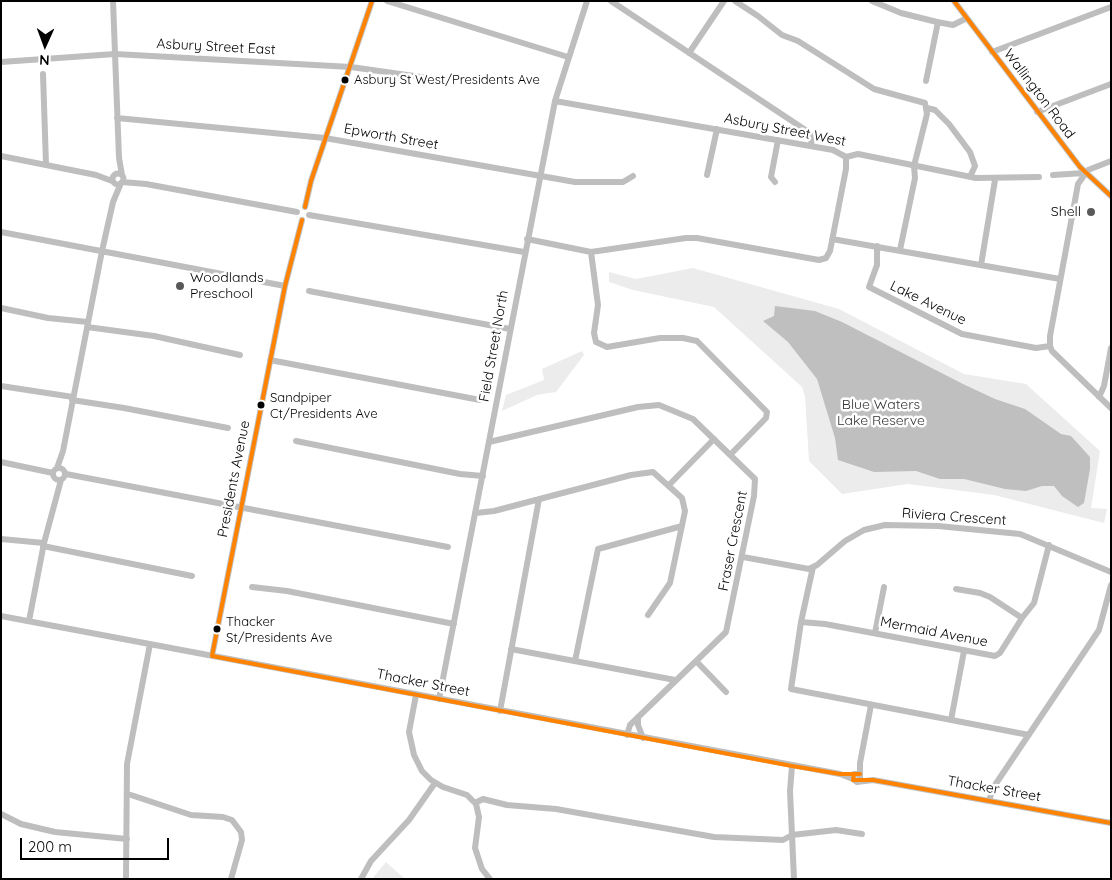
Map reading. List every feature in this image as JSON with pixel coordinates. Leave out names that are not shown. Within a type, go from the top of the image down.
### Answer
[{"type":"street","points":[[29,621],[118,179],[119,158],[113,1]]},
{"type":"street","points":[[297,212],[300,208],[304,207],[372,1]]},
{"type":"street","points":[[387,1],[568,57]]},
{"type":"street","name":"Field Street North","points":[[439,699],[476,513],[524,252],[555,101],[587,1]]},
{"type":"street","points":[[611,1],[810,133],[812,136],[811,146]]},
{"type":"street","points":[[689,53],[724,1]]},
{"type":"street","points":[[735,1],[782,35],[798,41],[874,89],[926,105],[935,110],[970,152],[975,166],[970,177]]},
{"type":"street","points":[[872,1],[901,13],[953,25],[966,18]]},
{"type":"street","name":"Wallington Road","points":[[954,1],[1085,173],[1111,196]]},
{"type":"street","points":[[992,52],[1111,7]]},
{"type":"street","points":[[926,81],[938,22]]},
{"type":"street","name":"Asbury Street East","points":[[1,62],[115,54],[351,67],[428,78]]},
{"type":"street","points":[[43,74],[46,164]]},
{"type":"street","points":[[1037,112],[1111,84]]},
{"type":"street","name":"Asbury Street West","points":[[555,101],[811,146],[840,152],[846,157],[858,154],[970,177],[995,180],[1039,177]]},
{"type":"street","points":[[900,250],[915,178],[914,166],[926,105]]},
{"type":"street","name":"Epworth Street","points":[[117,118],[326,138],[575,182],[623,182],[633,176]]},
{"type":"street","points":[[707,176],[717,130]]},
{"type":"street","points":[[775,182],[771,177],[778,140]]},
{"type":"street","points":[[1,156],[297,212]]},
{"type":"street","points":[[527,239],[590,252],[686,238],[815,260],[823,259],[828,255],[832,239],[846,168],[846,157]]},
{"type":"street","points":[[1053,175],[1085,173],[1111,161]]},
{"type":"street","points":[[1085,173],[1080,179],[1076,191],[1050,336],[1050,346],[1111,408]]},
{"type":"street","points":[[982,265],[995,180]]},
{"type":"street","points":[[304,207],[309,210],[310,215]]},
{"type":"street","points":[[297,212],[298,217],[302,220],[307,219],[310,215]]},
{"type":"street","points":[[310,215],[524,252]]},
{"type":"street","name":"Presidents Avenue","points":[[212,656],[285,286],[302,220]]},
{"type":"street","points":[[1,232],[285,286]]},
{"type":"street","points":[[832,239],[1060,279]]},
{"type":"street","name":"Lake Avenue","points":[[877,246],[877,265],[869,288],[962,334],[1036,348],[1050,346]]},
{"type":"street","points":[[590,252],[598,305],[594,333],[596,342],[607,347],[660,338],[683,338],[697,341],[764,407],[768,415],[766,418],[731,454]]},
{"type":"street","points":[[309,291],[510,329]]},
{"type":"street","points":[[1,308],[154,336],[240,355]]},
{"type":"street","points":[[1099,397],[1104,386],[1111,348]]},
{"type":"street","points":[[270,360],[480,400]]},
{"type":"street","points":[[1,386],[228,428]]},
{"type":"street","name":"Fraser Crescent","points":[[489,442],[652,405],[666,408],[693,419],[752,474],[756,484],[743,557],[726,632],[638,717],[629,728],[627,735]]},
{"type":"street","points":[[669,485],[714,439]]},
{"type":"street","points":[[296,441],[460,474],[483,476]]},
{"type":"street","points":[[1,462],[241,506],[448,547]]},
{"type":"street","points":[[476,513],[488,512],[646,472],[653,472],[669,485],[684,502],[682,526],[670,583],[648,615]]},
{"type":"street","points":[[500,711],[539,499]]},
{"type":"street","name":"Riviera Crescent","points":[[813,567],[852,536],[864,530],[885,525],[938,526],[1020,534],[1111,572]]},
{"type":"street","points":[[575,661],[598,549],[682,526]]},
{"type":"street","points":[[1,539],[44,545],[192,576]]},
{"type":"street","name":"Mermaid Avenue","points":[[801,622],[875,633],[990,656],[1000,653],[1037,596],[1049,545]]},
{"type":"street","points":[[743,557],[801,569],[813,567],[801,622],[791,689],[1029,735]]},
{"type":"street","points":[[988,801],[991,791],[1099,630],[1111,585]]},
{"type":"street","points":[[252,587],[287,591],[454,624]]},
{"type":"street","points":[[875,633],[884,587]]},
{"type":"street","points":[[956,589],[980,593],[990,597],[1022,618]]},
{"type":"street","name":"Thacker Street","points":[[1,616],[792,766],[1111,822]]},
{"type":"street","points":[[126,879],[127,764],[150,644]]},
{"type":"street","points":[[511,649],[675,680]]},
{"type":"street","points":[[951,720],[964,651]]},
{"type":"street","points":[[697,662],[726,692]]},
{"type":"street","points":[[416,695],[410,721],[411,747],[422,771],[435,783],[467,795],[475,803],[479,817],[475,848],[482,869],[490,879]]},
{"type":"street","points":[[857,776],[870,705]]},
{"type":"street","points":[[638,717],[638,725],[643,738]]},
{"type":"street","points":[[792,766],[790,791],[794,879]]},
{"type":"street","points":[[361,879],[370,861],[409,820],[435,783]]},
{"type":"street","points":[[128,794],[191,815],[232,820],[241,832],[242,840],[231,879]]},
{"type":"street","points":[[475,803],[483,799],[507,805],[556,809],[714,838],[782,840],[792,835],[836,830],[862,834]]},
{"type":"street","points":[[1,814],[21,824],[55,832],[127,839]]},
{"type":"green space","name":"Blue Waters Lake Reserve","points":[[693,268],[839,309],[964,374],[1026,384],[1100,451],[1091,508],[1107,509],[1104,523],[994,495],[908,484],[842,494],[809,461],[805,396],[802,387],[714,307],[633,290],[609,282],[609,272],[636,279]]},
{"type":"green space","points":[[582,351],[584,355],[556,392],[537,395],[502,411],[506,395],[544,380],[542,369]]},
{"type":"green space","points":[[386,862],[405,879],[372,879]]},
{"type":"shaded area","name":"Blue Waters Lake Reserve","points":[[775,306],[815,311],[842,322],[963,384],[995,399],[1025,409],[1061,434],[1071,436],[1090,457],[1090,469],[1084,503],[1078,507],[1062,496],[1054,486],[1042,486],[1026,491],[1005,489],[964,479],[940,479],[916,471],[874,472],[838,460],[835,438],[817,379],[788,342],[763,321],[774,316]]},
{"type":"transit line","points":[[305,207],[311,181],[372,1]]},
{"type":"transit line","points":[[954,1],[1080,167],[1111,196]]},
{"type":"transit line","points":[[212,656],[285,286],[302,220]]},
{"type":"transit line","points":[[212,656],[792,766],[840,774],[854,774]]},
{"type":"transit line","points":[[860,774],[854,774],[853,780],[873,780],[1111,823]]},
{"type":"place","name":"Asbury St West/Presidents Ave","points":[[345,80]]},
{"type":"place","name":"Shell","points":[[1091,212]]},
{"type":"place","name":"Woodlands Preschool","points":[[180,286]]},
{"type":"place","name":"Sandpiper Ct/Presidents Ave","points":[[261,405]]},
{"type":"place","name":"Thacker St/Presidents Ave","points":[[217,629]]}]
